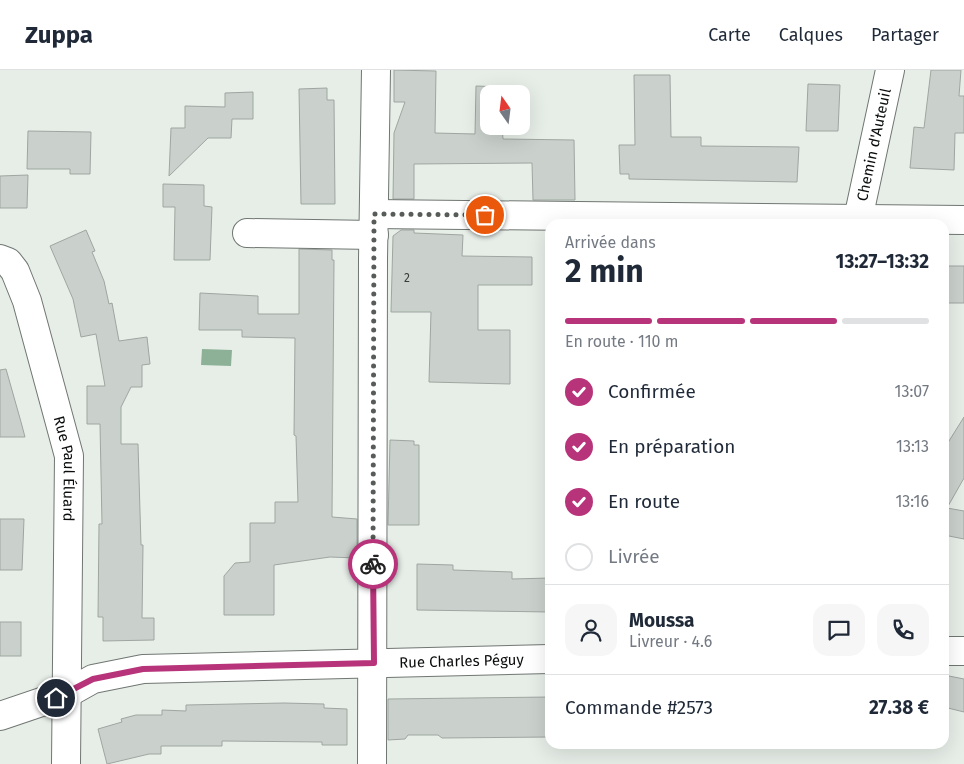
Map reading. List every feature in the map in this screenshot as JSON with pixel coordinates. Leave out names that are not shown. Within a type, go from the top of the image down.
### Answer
[{"type":"street","points":[[372,764],[376,70]]},
{"type":"street","name":"Chemin d'Auteuil","points":[[858,219],[890,70]]},
{"type":"street","points":[[949,220],[964,220]]},
{"type":"street","points":[[247,233],[374,224],[545,223]]},
{"type":"street","name":"Rue Paul Éluard","points":[[0,259],[8,262],[15,271],[27,301],[69,456],[66,764]]},
{"type":"street","points":[[949,651],[964,651]]},
{"type":"street","name":"Rue Charles Péguy","points":[[0,716],[68,693],[93,679],[143,669],[545,659]]},
{"type":"shaded area","points":[[202,349],[232,350],[231,366],[201,365]]},
{"type":"building","points":[[394,70],[436,71],[435,133],[475,134],[476,86],[480,86],[480,135],[503,135],[503,139],[574,140],[575,200],[533,200],[532,163],[414,164],[414,199],[393,199],[394,133],[405,102],[394,102]]},
{"type":"building","points":[[931,70],[961,70],[959,96],[964,96],[964,133],[955,133],[954,170],[910,168],[914,127],[924,128]]},
{"type":"building","points":[[634,75],[670,75],[671,137],[701,137],[701,146],[799,147],[797,182],[629,179],[629,174],[620,174],[619,145],[635,145]]},
{"type":"building","points":[[808,84],[840,85],[838,131],[806,131]]},
{"type":"building","points":[[327,88],[327,100],[334,100],[335,204],[301,204],[299,89]]},
{"type":"building","points":[[253,92],[253,119],[232,119],[231,138],[208,138],[169,176],[171,128],[185,128],[185,106],[225,107],[225,93]]},
{"type":"building","points":[[28,131],[91,132],[90,174],[70,174],[70,169],[27,169]]},
{"type":"building","points":[[28,175],[27,208],[0,208],[0,176]]},
{"type":"building","points":[[163,184],[204,185],[204,206],[212,207],[210,260],[174,260],[175,207],[163,207]]},
{"type":"building","points":[[86,230],[95,251],[92,252],[104,281],[109,304],[112,303],[119,341],[147,337],[150,364],[142,365],[142,387],[131,387],[121,407],[121,444],[138,444],[141,545],[143,545],[142,618],[154,618],[154,640],[103,641],[103,617],[98,617],[99,524],[102,524],[100,424],[87,424],[87,386],[105,386],[96,334],[81,337],[73,299],[50,246]]},
{"type":"building","points":[[401,230],[414,230],[414,233],[463,235],[462,256],[532,257],[532,285],[478,285],[478,330],[510,330],[510,384],[429,382],[431,312],[391,312],[393,236]]},
{"type":"building","points":[[299,249],[332,250],[332,260],[334,260],[332,517],[357,519],[357,558],[330,557],[274,565],[274,615],[224,615],[224,576],[235,563],[250,562],[250,523],[275,523],[275,502],[298,502],[296,436],[294,435],[295,338],[242,337],[242,330],[199,330],[200,293],[258,296],[258,314],[299,314]]},
{"type":"building","points":[[949,266],[964,266],[964,303],[949,303]]},
{"type":"building","points":[[6,369],[25,437],[0,437],[0,370]]},
{"type":"building","points":[[964,417],[964,478],[949,504],[949,441]]},
{"type":"building","points":[[390,440],[414,441],[414,445],[419,445],[419,525],[388,525]]},
{"type":"building","points":[[949,508],[964,511],[964,539],[949,536]]},
{"type":"building","points":[[0,519],[24,519],[22,570],[0,570]]},
{"type":"building","points":[[417,564],[453,565],[453,570],[512,572],[512,579],[545,578],[545,612],[417,610]]},
{"type":"building","points":[[0,622],[21,622],[21,656],[0,656]]},
{"type":"building","points":[[949,676],[964,679],[964,712],[949,708]]},
{"type":"building","points":[[545,697],[545,737],[442,738],[438,735],[408,735],[405,739],[388,740],[388,699]]},
{"type":"building","points":[[324,704],[324,708],[347,709],[347,745],[322,745],[322,742],[222,741],[222,746],[161,746],[161,754],[149,754],[107,764],[98,729],[122,722],[121,719],[136,715],[162,715],[162,710],[186,711],[186,705]]},
{"type":"way so far","points":[[373,564],[374,214],[485,215]]},
{"type":"route","points":[[56,698],[93,679],[143,669],[374,663],[373,564]]}]
